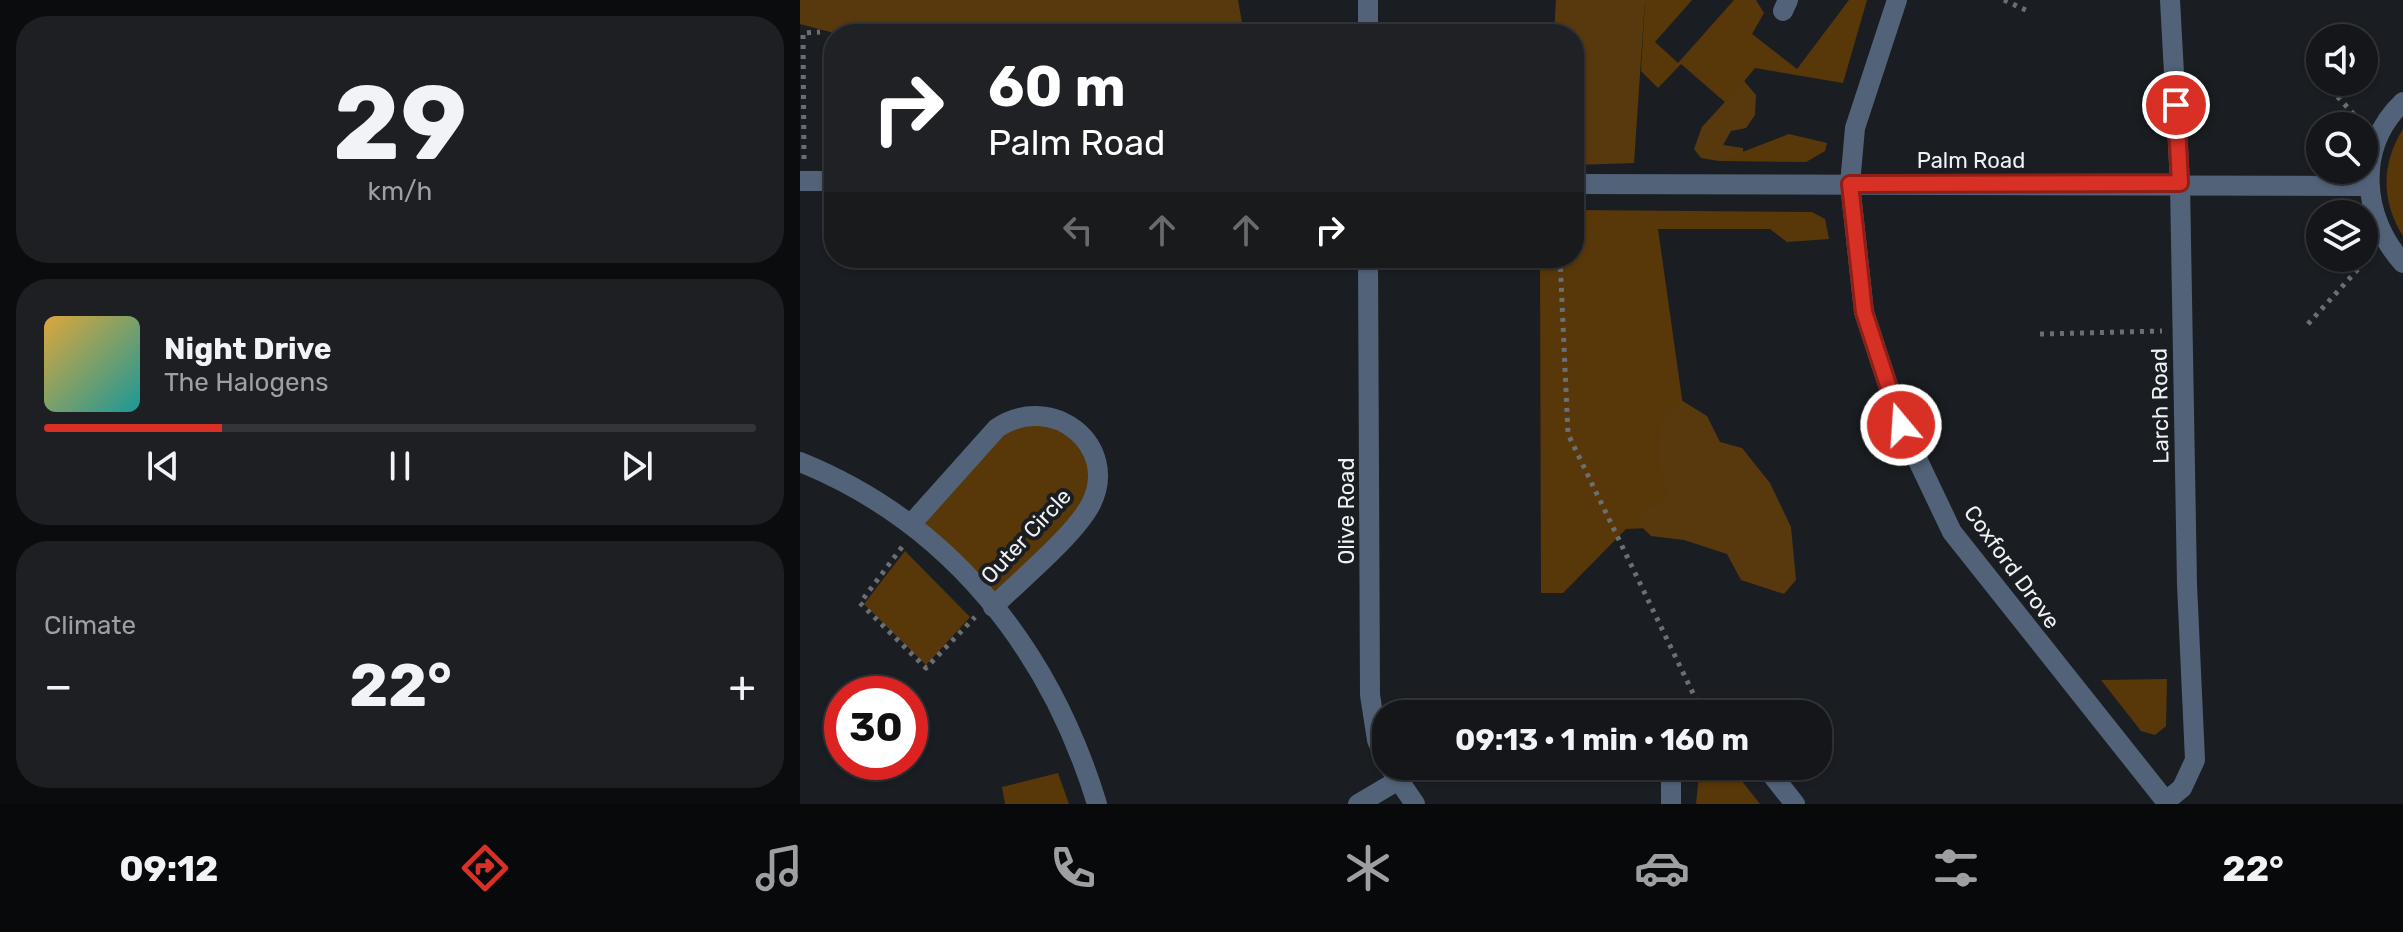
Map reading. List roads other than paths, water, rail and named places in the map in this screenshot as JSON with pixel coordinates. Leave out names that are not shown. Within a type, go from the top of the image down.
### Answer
[{"type":"street","points":[[1368,0],[1368,24]]},
{"type":"street","name":"Coxford Drove","points":[[1897,0],[1855,128],[1850,184],[1864,312],[1901,425],[1952,532],[2167,803]]},
{"type":"street","name":"Larch Road","points":[[2167,803],[2182,788],[2195,760],[2187,584],[2180,183],[2170,0]]},
{"type":"street","points":[[2403,102],[2377,139],[2368,186],[2372,209],[2384,240],[2403,263]]},
{"type":"street","points":[[802,181],[824,181]]},
{"type":"street","name":"Palm Road","points":[[1584,184],[2180,183],[2368,186]]},
{"type":"street","name":"Olive Road","points":[[1368,268],[1372,708]]},
{"type":"street","name":"Outer Circle","points":[[914,525],[997,428],[1008,421],[1020,416],[1048,415],[1073,427],[1084,440],[1095,465],[1097,481],[1090,506],[991,604]]},
{"type":"street","name":"Outer Circle","points":[[800,462],[865,492],[914,525],[991,604],[1055,697],[1097,804]]},
{"type":"street","points":[[1358,804],[1385,780]]},
{"type":"street","points":[[1398,780],[1415,804]]},
{"type":"street","points":[[1671,780],[1671,804]]},
{"type":"street","points":[[1776,780],[1795,804]]}]
